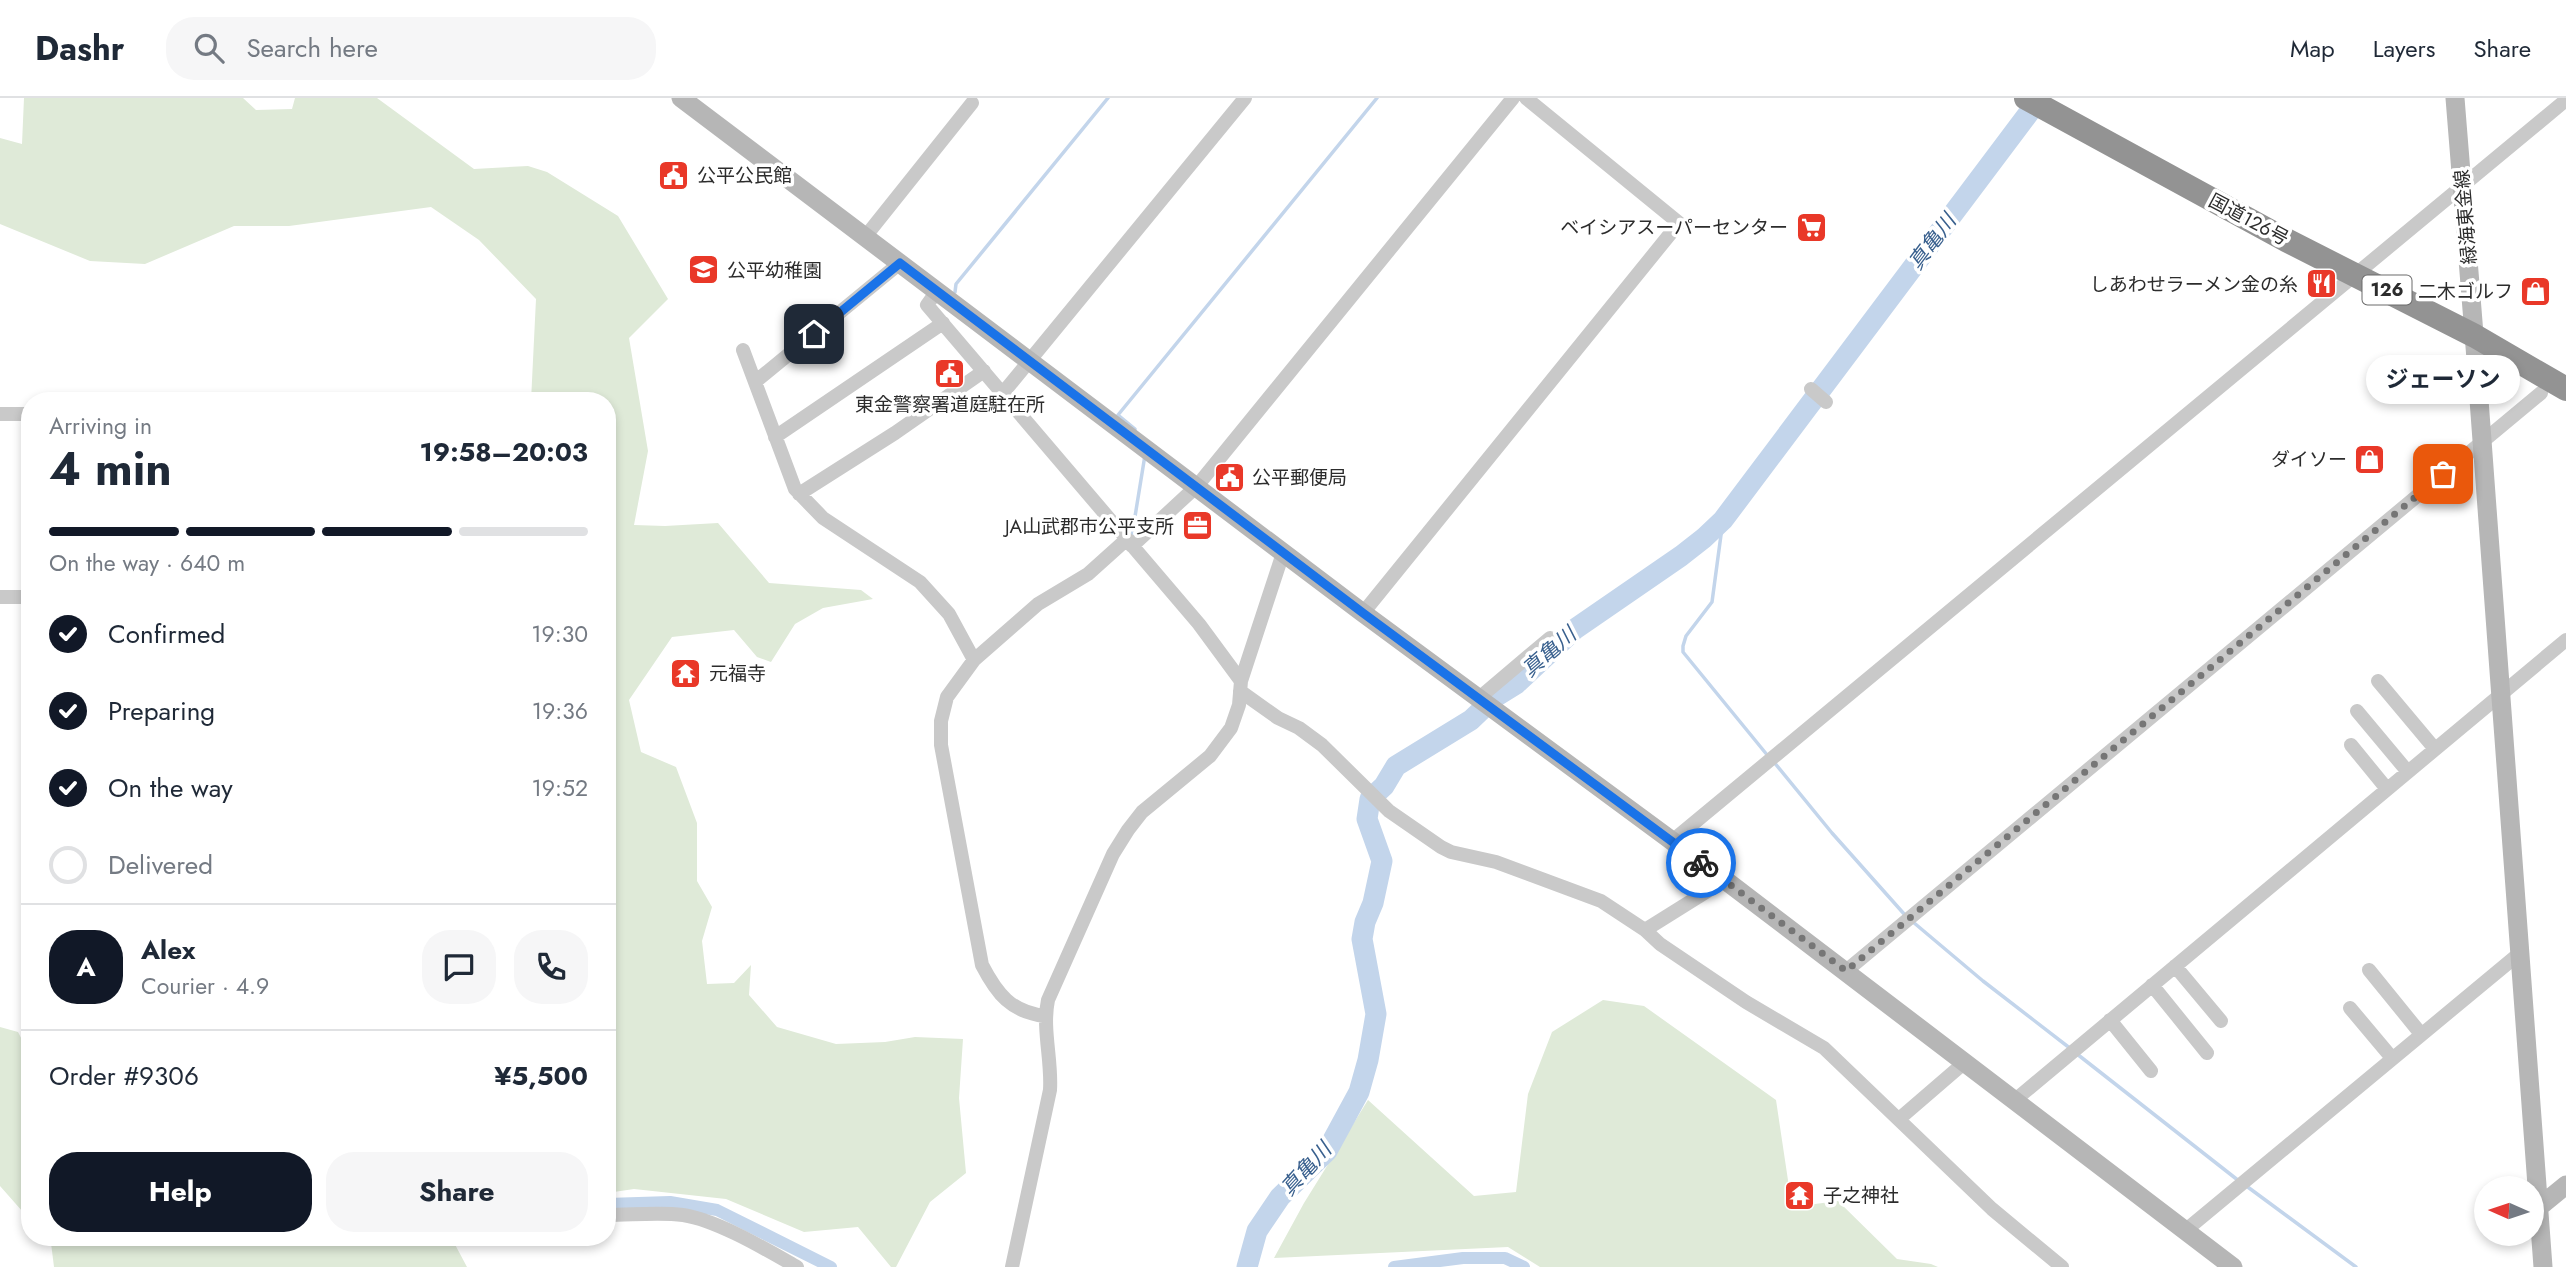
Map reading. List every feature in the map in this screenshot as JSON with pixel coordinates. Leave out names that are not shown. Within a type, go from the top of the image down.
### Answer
[{"type":"highway","name":"国道126号","points":[[2036,105],[2474,336],[2565,377]]},
{"type":"street","points":[[681,98],[1363,613],[1846,971],[2233,1267]]},
{"type":"street","points":[[1003,393],[1245,98]]},
{"type":"street","points":[[1045,1016],[1028,1014],[1010,1004],[993,987],[982,965],[941,745],[947,697],[974,660],[1038,604],[1088,574],[1130,543],[1197,486],[1513,98]]},
{"type":"street","points":[[1363,613],[1679,223],[1526,98]]},
{"type":"street","name":"緑海東金線","points":[[2455,98],[2536,1176]]},
{"type":"street","points":[[1671,842],[2566,100]]},
{"type":"street","points":[[865,237],[972,103]]},
{"type":"street","points":[[755,382],[900,263]]},
{"type":"street","points":[[937,291],[928,305],[1199,624],[1241,686],[1278,718],[1299,728],[1322,745],[1389,811],[1441,847],[1451,852],[1496,862],[1601,901],[1746,1002],[1824,1048],[1992,1209],[2062,1267]]},
{"type":"street","points":[[775,437],[943,323]]},
{"type":"street","points":[[743,350],[794,489],[823,518],[920,582],[949,614],[974,660]]},
{"type":"street","points":[[799,494],[895,433],[984,371]]},
{"type":"street","points":[[1811,389],[1826,402]]},
{"type":"street","points":[[1846,971],[2541,393]]},
{"type":"street","points":[[0,414],[21,414]]},
{"type":"street","points":[[1012,1267],[1050,1090],[1051,1072],[1045,1016],[1048,1000],[1113,854],[1142,812],[1210,756],[1231,728],[1239,705],[1241,686],[1283,553]]},
{"type":"street","points":[[0,597],[21,597]]},
{"type":"street","points":[[1479,698],[1550,638]]},
{"type":"street","points":[[2015,1100],[2566,639]]},
{"type":"street","points":[[2378,681],[2435,749]]},
{"type":"street","points":[[2357,711],[2407,772]]},
{"type":"street","points":[[2351,745],[2387,789]]},
{"type":"street","points":[[1645,930],[1725,880]]},
{"type":"street","points":[[2186,1230],[2520,953]]},
{"type":"street","points":[[2175,966],[2221,1021]]},
{"type":"street","points":[[2369,970],[2421,1034]]},
{"type":"street","points":[[2152,985],[2207,1053]]},
{"type":"street","points":[[2350,1008],[2392,1058]]},
{"type":"street","points":[[2110,1020],[2151,1071]]},
{"type":"street","points":[[1899,1119],[1965,1063]]},
{"type":"street","points":[[2544,1203],[2566,1185]]},
{"type":"street","points":[[616,1215],[684,1216],[708,1222],[797,1267]]},
{"type":"street","name":"緑海東金線","points":[[2541,1246],[2543,1267]]},
{"type":"green space","points":[[24,98],[243,98],[256,110],[292,109],[295,98],[377,98],[474,169],[528,166],[547,172],[618,216],[668,299],[629,338],[648,451],[634,525],[718,523],[769,583],[861,590],[873,599],[823,608],[795,624],[771,662],[757,657],[734,630],[672,637],[629,700],[641,752],[676,767],[697,823],[697,881],[712,907],[702,941],[707,984],[734,983],[751,965],[749,995],[777,1027],[836,1044],[885,1042],[915,1037],[963,1039],[959,1098],[966,1173],[930,1202],[896,1267],[891,1267],[858,1227],[804,1232],[726,1199],[634,1189],[616,1192],[616,392],[531,392],[536,299],[479,240],[431,207],[289,226],[234,226],[145,264],[90,261],[0,224],[0,138],[22,144]]},
{"type":"green space","points":[[1603,1000],[1644,1006],[1776,1100],[1792,1207],[1838,1201],[1897,1259],[1938,1267],[1540,1267],[1508,1247],[1274,1258],[1304,1203],[1368,1100],[1474,1196],[1516,1192],[1528,1094],[1552,1032]]},
{"type":"green space","points":[[0,1027],[18,1032],[21,1038],[21,1210],[0,1186]]},
{"type":"green space","points":[[51,1246],[456,1246],[467,1267],[54,1267]]},
{"type":"waterway","points":[[955,292],[956,284],[1108,98]]},
{"type":"waterway","points":[[1135,429],[1118,415],[1377,98]]},
{"type":"waterway","name":"真亀川","points":[[1247,1267],[1257,1231],[1280,1197],[1327,1151],[1359,1092],[1368,1060],[1376,1014],[1362,939],[1382,861],[1367,819],[1370,799],[1384,786],[1396,766],[1471,720],[1495,697],[1516,684],[1575,629],[1681,556],[1723,520],[2040,98]]},
{"type":"waterway","points":[[1132,535],[1145,455]]},
{"type":"waterway","points":[[1723,520],[1712,602],[1686,636],[1683,652],[1768,756]]},
{"type":"waterway","points":[[1773,761],[1905,915]]},
{"type":"waterway","points":[[1913,922],[1983,981],[2071,1049]]},
{"type":"waterway","points":[[2077,1054],[2239,1181]]},
{"type":"waterway","points":[[2245,1185],[2356,1267]]},
{"type":"waterway","points":[[616,1204],[670,1202],[717,1210],[831,1267]]},
{"type":"waterway","points":[[1394,1267],[1463,1258],[1505,1258],[1524,1267]]},
{"type":"way so far","points":[[1701,863],[1846,971],[2443,474]]},
{"type":"place","name":"公平公民館","points":[[674,175]]},
{"type":"place","name":"ベイシアスーパーセンター","points":[[1811,227]]},
{"type":"place","name":"公平幼稚園","points":[[704,270]]},
{"type":"place","name":"しあわせラーメン金の糸","points":[[2321,284]]},
{"type":"place","name":"二木ゴルフ","points":[[2536,291]]},
{"type":"place","name":"東金警察署道庭駐在所","points":[[950,373]]},
{"type":"place","name":"ダイソー","points":[[2370,459]]},
{"type":"place","name":"ジェーソン","points":[[2443,474]]},
{"type":"place","name":"公平郵便局","points":[[1229,477]]},
{"type":"place","name":"JA山武郡市公平支所","points":[[1197,526]]},
{"type":"place","name":"元福寺","points":[[686,673]]},
{"type":"place","name":"子之神社","points":[[1800,1195]]},
{"type":"route","points":[[814,334],[900,263],[1363,613],[1701,863]]}]
